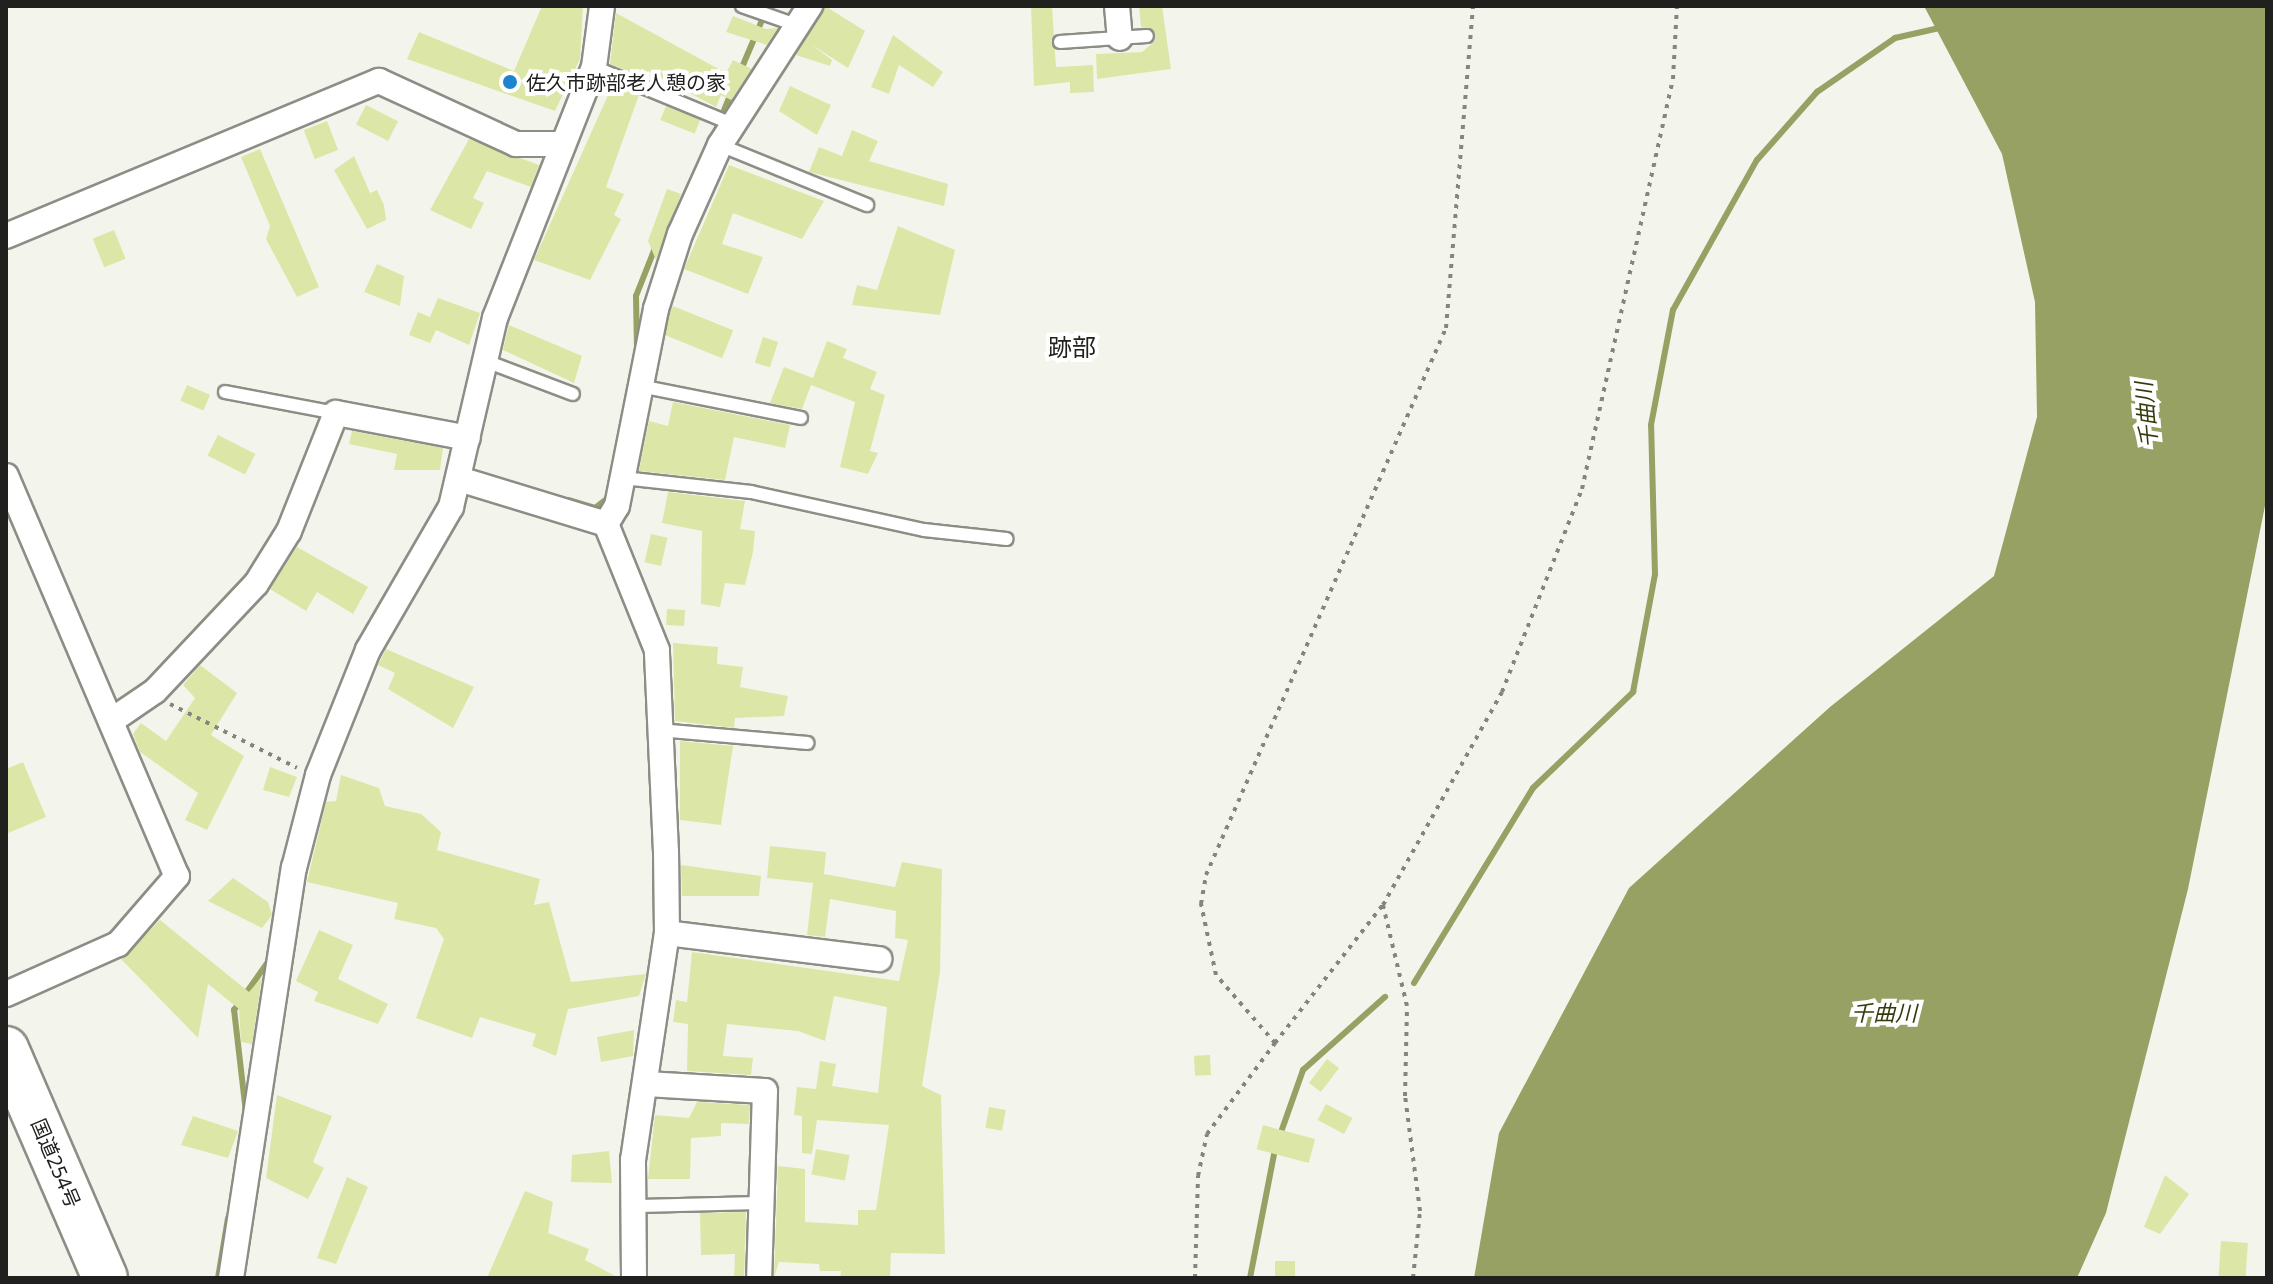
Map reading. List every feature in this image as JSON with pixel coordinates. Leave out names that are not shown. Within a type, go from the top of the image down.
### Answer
[{"type":"highway","name":"国道254号","points":[[6,1049],[105,1278]]},
{"type":"street","points":[[231,1278],[294,868],[318,775],[368,650],[440,531],[463,463],[483,360],[594,67],[602,6]]},
{"type":"street","points":[[1117,6],[1120,38]]},
{"type":"street","points":[[634,1278],[633,1160],[667,933],[657,650],[606,524],[623,478],[640,386],[680,234],[724,128],[804,16]]},
{"type":"street","points":[[6,236],[379,81],[516,144],[563,144]]},
{"type":"street","points":[[111,721],[155,691],[261,576],[309,489],[336,413],[606,524]]},
{"type":"street","points":[[6,476],[177,876],[118,944],[6,994]]},
{"type":"street","points":[[667,933],[879,959]]},
{"type":"street","points":[[646,1084],[765,1091],[759,1278]]},
{"type":"lane","points":[[742,6],[763,13],[804,16]]},
{"type":"lane","points":[[1060,42],[1147,36]]},
{"type":"lane","points":[[594,67],[724,128],[867,205]]},
{"type":"lane","points":[[483,360],[573,394]]},
{"type":"lane","points":[[640,386],[801,418]]},
{"type":"lane","points":[[225,392],[336,413]]},
{"type":"lane","points":[[623,478],[751,492],[924,530],[1007,539]]},
{"type":"lane","points":[[659,730],[807,743]]},
{"type":"lane","points":[[635,1206],[762,1203]]},
{"type":"path","points":[[1275,1043],[1216,975],[1201,904],[1206,875],[1446,328],[1473,6]]},
{"type":"path","points":[[1195,1278],[1198,1176],[1207,1134],[1383,905],[1502,692],[1582,489],[1673,79],[1677,6]]},
{"type":"path","points":[[155,691],[224,736],[304,770]]},
{"type":"path","points":[[1383,905],[1407,1006],[1405,1096],[1420,1211],[1413,1278]]},
{"type":"water","name":"千曲川","points":[[1924,6],[2267,6],[2267,496],[2188,889],[2106,1213],[2077,1278],[1474,1278],[1499,1133],[1629,888],[1830,707],[1994,576],[2037,417],[2035,302],[2002,154]]},
{"type":"building","points":[[542,6],[583,6],[580,59],[555,111],[407,59],[419,32],[514,71]]},
{"type":"building","points":[[825,6],[865,31],[848,68],[812,45],[832,60],[830,66],[796,55]]},
{"type":"building","points":[[1031,6],[1052,6],[1056,67],[1093,65],[1094,92],[1070,93],[1070,82],[1034,86]]},
{"type":"building","points":[[1139,6],[1162,6],[1171,69],[1097,79],[1096,54],[1142,52],[1155,41],[1154,30],[1141,27]]},
{"type":"building","points":[[616,13],[726,73],[733,60],[752,69],[731,100],[721,95],[716,107],[648,71],[645,78],[610,64]]},
{"type":"building","points":[[733,16],[766,29],[778,28],[767,45],[726,32]]},
{"type":"building","points":[[893,35],[943,72],[933,87],[899,65],[889,94],[871,87]]},
{"type":"building","points":[[613,84],[639,95],[606,187],[624,194],[614,215],[621,219],[590,280],[534,260]]},
{"type":"building","points":[[790,86],[831,105],[817,135],[779,111]]},
{"type":"building","points":[[366,105],[398,121],[388,141],[356,125]]},
{"type":"building","points":[[666,106],[700,120],[695,134],[660,120]]},
{"type":"building","points":[[327,121],[338,150],[315,159],[304,130]]},
{"type":"building","points":[[852,130],[878,141],[869,161],[948,184],[944,206],[809,172],[819,147],[842,156]]},
{"type":"building","points":[[469,139],[539,165],[531,187],[487,171],[473,198],[484,203],[471,229],[430,210]]},
{"type":"building","points":[[260,149],[319,287],[297,297],[266,239],[270,226],[241,157]]},
{"type":"building","points":[[354,156],[370,193],[377,190],[384,205],[386,220],[367,229],[334,170]]},
{"type":"building","points":[[729,165],[824,201],[802,239],[733,213],[722,244],[763,257],[748,294],[684,269]]},
{"type":"building","points":[[667,189],[681,194],[656,260],[648,241]]},
{"type":"building","points":[[898,226],[955,250],[940,315],[852,305],[857,285],[877,290]]},
{"type":"building","points":[[114,230],[126,259],[104,267],[93,239]]},
{"type":"building","points":[[377,264],[404,276],[400,306],[364,292]]},
{"type":"building","points":[[438,298],[480,313],[469,345],[436,330],[430,343],[409,335],[418,312],[430,317]]},
{"type":"building","points":[[673,306],[733,330],[722,358],[662,334]]},
{"type":"building","points":[[509,325],[582,356],[574,383],[503,350]]},
{"type":"building","points":[[763,337],[778,342],[770,368],[755,363]]},
{"type":"building","points":[[827,341],[847,349],[843,358],[877,372],[870,389],[885,395],[870,451],[878,453],[868,474],[840,467],[855,402],[811,385],[802,409],[770,403],[784,367],[813,378]]},
{"type":"building","points":[[187,385],[210,395],[203,410],[180,401]]},
{"type":"building","points":[[673,402],[790,425],[785,448],[734,437],[725,480],[639,471],[649,421],[668,426]]},
{"type":"building","points":[[352,431],[443,448],[440,470],[394,470],[397,454],[349,444]]},
{"type":"building","points":[[218,435],[255,454],[245,475],[208,455]]},
{"type":"building","points":[[668,492],[745,501],[740,529],[755,531],[753,552],[745,585],[725,583],[720,607],[701,604],[702,531],[662,523]]},
{"type":"building","points":[[651,534],[668,538],[661,566],[644,562]]},
{"type":"building","points":[[297,547],[368,587],[353,614],[317,592],[306,611],[270,589]]},
{"type":"building","points":[[667,609],[685,610],[684,626],[666,625]]},
{"type":"building","points":[[673,643],[718,647],[717,664],[743,667],[740,687],[788,696],[784,716],[735,718],[734,728],[675,721]]},
{"type":"building","points":[[386,649],[474,687],[453,728],[388,689],[395,673],[378,665]]},
{"type":"building","points":[[200,665],[237,693],[211,735],[244,756],[207,830],[185,820],[198,793],[140,752],[133,734],[141,723],[166,741],[195,698],[183,685]]},
{"type":"building","points":[[680,741],[733,746],[721,825],[680,820]]},
{"type":"building","points":[[23,762],[46,817],[6,834],[6,769]]},
{"type":"building","points":[[270,767],[297,777],[289,797],[263,790]]},
{"type":"building","points":[[341,775],[379,788],[385,806],[421,814],[441,832],[437,850],[540,879],[534,905],[549,902],[571,982],[646,974],[639,996],[568,1009],[556,1056],[532,1046],[536,1034],[480,1017],[472,1038],[416,1018],[444,939],[436,928],[394,919],[398,903],[307,882],[326,802],[336,801]]},
{"type":"building","points":[[770,846],[826,852],[824,874],[895,887],[902,862],[942,869],[940,972],[922,1086],[941,1095],[945,1254],[891,1253],[890,1278],[840,1278],[841,1271],[820,1271],[819,1264],[779,1262],[774,1278],[778,1166],[805,1169],[805,1222],[858,1225],[858,1210],[876,1210],[889,1125],[817,1120],[812,1154],[802,1153],[802,1116],[794,1115],[797,1087],[816,1089],[820,1061],[836,1064],[832,1086],[878,1093],[887,1007],[834,996],[825,1041],[798,1031],[727,1024],[723,1056],[753,1058],[751,1075],[687,1071],[688,1024],[673,1022],[676,1000],[687,1002],[692,952],[899,981],[908,940],[895,938],[896,911],[830,899],[825,937],[807,935],[813,883],[767,878]]},
{"type":"building","points":[[681,865],[761,876],[759,896],[682,896]]},
{"type":"building","points":[[233,878],[268,902],[272,915],[262,928],[208,901]]},
{"type":"building","points":[[160,920],[249,992],[262,977],[252,1044],[241,1042],[239,1009],[208,984],[198,1038],[121,959]]},
{"type":"building","points":[[319,930],[353,945],[338,979],[388,1004],[378,1024],[314,1001],[318,992],[296,981]]},
{"type":"building","points":[[634,1030],[633,1056],[601,1062],[597,1037]]},
{"type":"building","points":[[1210,1055],[1211,1075],[1195,1076],[1194,1056]]},
{"type":"building","points":[[1327,1059],[1339,1068],[1321,1092],[1309,1083]]},
{"type":"building","points":[[277,1095],[332,1116],[313,1162],[324,1168],[308,1199],[266,1178]]},
{"type":"building","points":[[697,1102],[750,1105],[749,1124],[721,1123],[721,1136],[691,1138],[690,1179],[648,1179],[655,1115],[689,1118]]},
{"type":"building","points":[[1326,1104],[1352,1118],[1344,1134],[1318,1120]]},
{"type":"building","points":[[989,1107],[1006,1110],[1002,1131],[985,1128]]},
{"type":"building","points":[[193,1116],[238,1131],[228,1158],[181,1145]]},
{"type":"building","points":[[1263,1125],[1315,1139],[1309,1163],[1257,1149]]},
{"type":"building","points":[[816,1149],[849,1155],[845,1181],[811,1175]]},
{"type":"building","points":[[609,1151],[612,1183],[571,1182],[572,1155]]},
{"type":"building","points":[[2165,1175],[2189,1194],[2160,1234],[2144,1227]]},
{"type":"building","points":[[347,1177],[368,1187],[336,1264],[317,1258]]},
{"type":"building","points":[[525,1191],[553,1202],[548,1233],[589,1249],[585,1260],[619,1278],[487,1278]]},
{"type":"building","points":[[746,1212],[744,1278],[734,1278],[735,1254],[701,1255],[700,1213]]},
{"type":"building","points":[[2221,1241],[2248,1243],[2245,1278],[2218,1278]]},
{"type":"building","points":[[1275,1261],[1295,1261],[1295,1278],[1275,1278]]},
{"type":"waterway","points":[[740,72],[768,6]]},
{"type":"waterway","points":[[1414,983],[1533,788],[1633,692],[1655,574],[1651,425],[1673,310],[1757,160],[1817,92],[1895,38],[1944,27]]},
{"type":"waterway","points":[[714,135],[731,93]]},
{"type":"waterway","points":[[637,349],[636,296],[655,248]]},
{"type":"waterway","points":[[569,500],[595,508],[608,498]]},
{"type":"waterway","points":[[246,1113],[234,1010],[268,962]]},
{"type":"waterway","points":[[1280,1135],[1303,1070],[1385,997]]},
{"type":"waterway","points":[[1250,1278],[1275,1149]]},
{"type":"waterway","points":[[218,1278],[228,1218]]},
{"type":"place","name":"佐久市跡部老人憩の家","points":[[510,82]]},
{"type":"district","name":"跡部","points":[[1072,347]]}]
